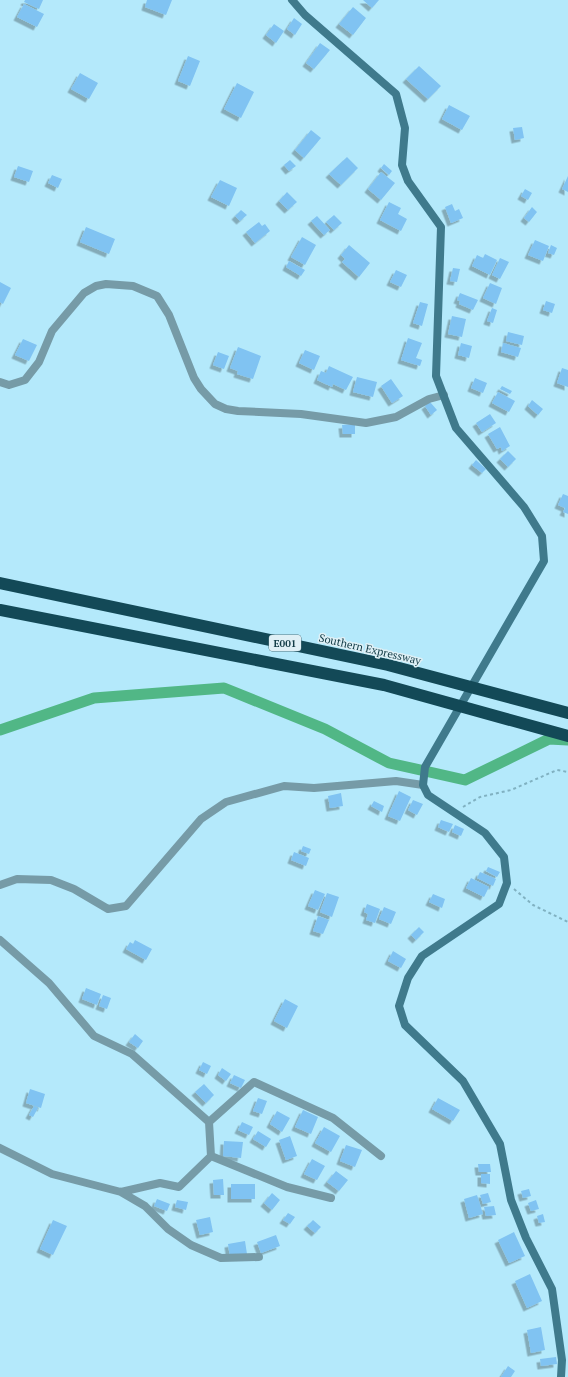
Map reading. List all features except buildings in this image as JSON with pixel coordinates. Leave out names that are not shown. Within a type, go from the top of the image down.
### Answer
[{"type":"highway","name":"Southern Expressway","points":[[0,583],[388,665],[568,713]]},
{"type":"highway","name":"E001","points":[[0,610],[384,685],[568,736]]},
{"type":"street","points":[[292,0],[305,15],[396,94],[405,128],[402,165],[408,181],[442,227],[436,376],[456,428],[524,507],[542,536],[544,561],[425,767],[423,782],[428,795],[485,833],[504,857],[507,883],[499,904],[422,956],[408,978],[399,1006],[405,1025],[463,1081],[500,1144],[511,1200],[526,1238],[552,1289],[562,1360],[561,1377]]},
{"type":"street","points":[[0,382],[9,386],[24,380],[36,366],[52,331],[84,293],[96,286],[106,284],[133,286],[157,296],[169,315],[194,378],[201,390],[215,404],[226,408],[238,411],[301,414],[366,423],[396,416],[429,399],[444,395]]},
{"type":"street","points":[[0,885],[17,879],[51,880],[74,889],[108,909],[126,906],[201,818],[226,802],[284,786],[314,788],[396,780],[423,782]]},
{"type":"street","points":[[0,940],[49,983],[94,1036],[132,1054],[209,1122],[211,1156],[179,1187],[160,1182],[120,1192]]},
{"type":"street","points":[[209,1122],[254,1082],[333,1118],[381,1156]]},
{"type":"street","points":[[0,1148],[52,1174],[120,1192],[145,1206],[168,1230],[191,1245],[221,1258],[259,1258]]},
{"type":"street","points":[[211,1156],[286,1187],[331,1198]]},
{"type":"path","points":[[453,812],[480,796],[511,790],[557,770],[568,772]]},
{"type":"path","points":[[507,883],[533,904],[568,922]]},
{"type":"waterway","points":[[0,730],[94,698],[224,688],[325,729],[389,763],[465,780],[549,739],[568,740]]}]
